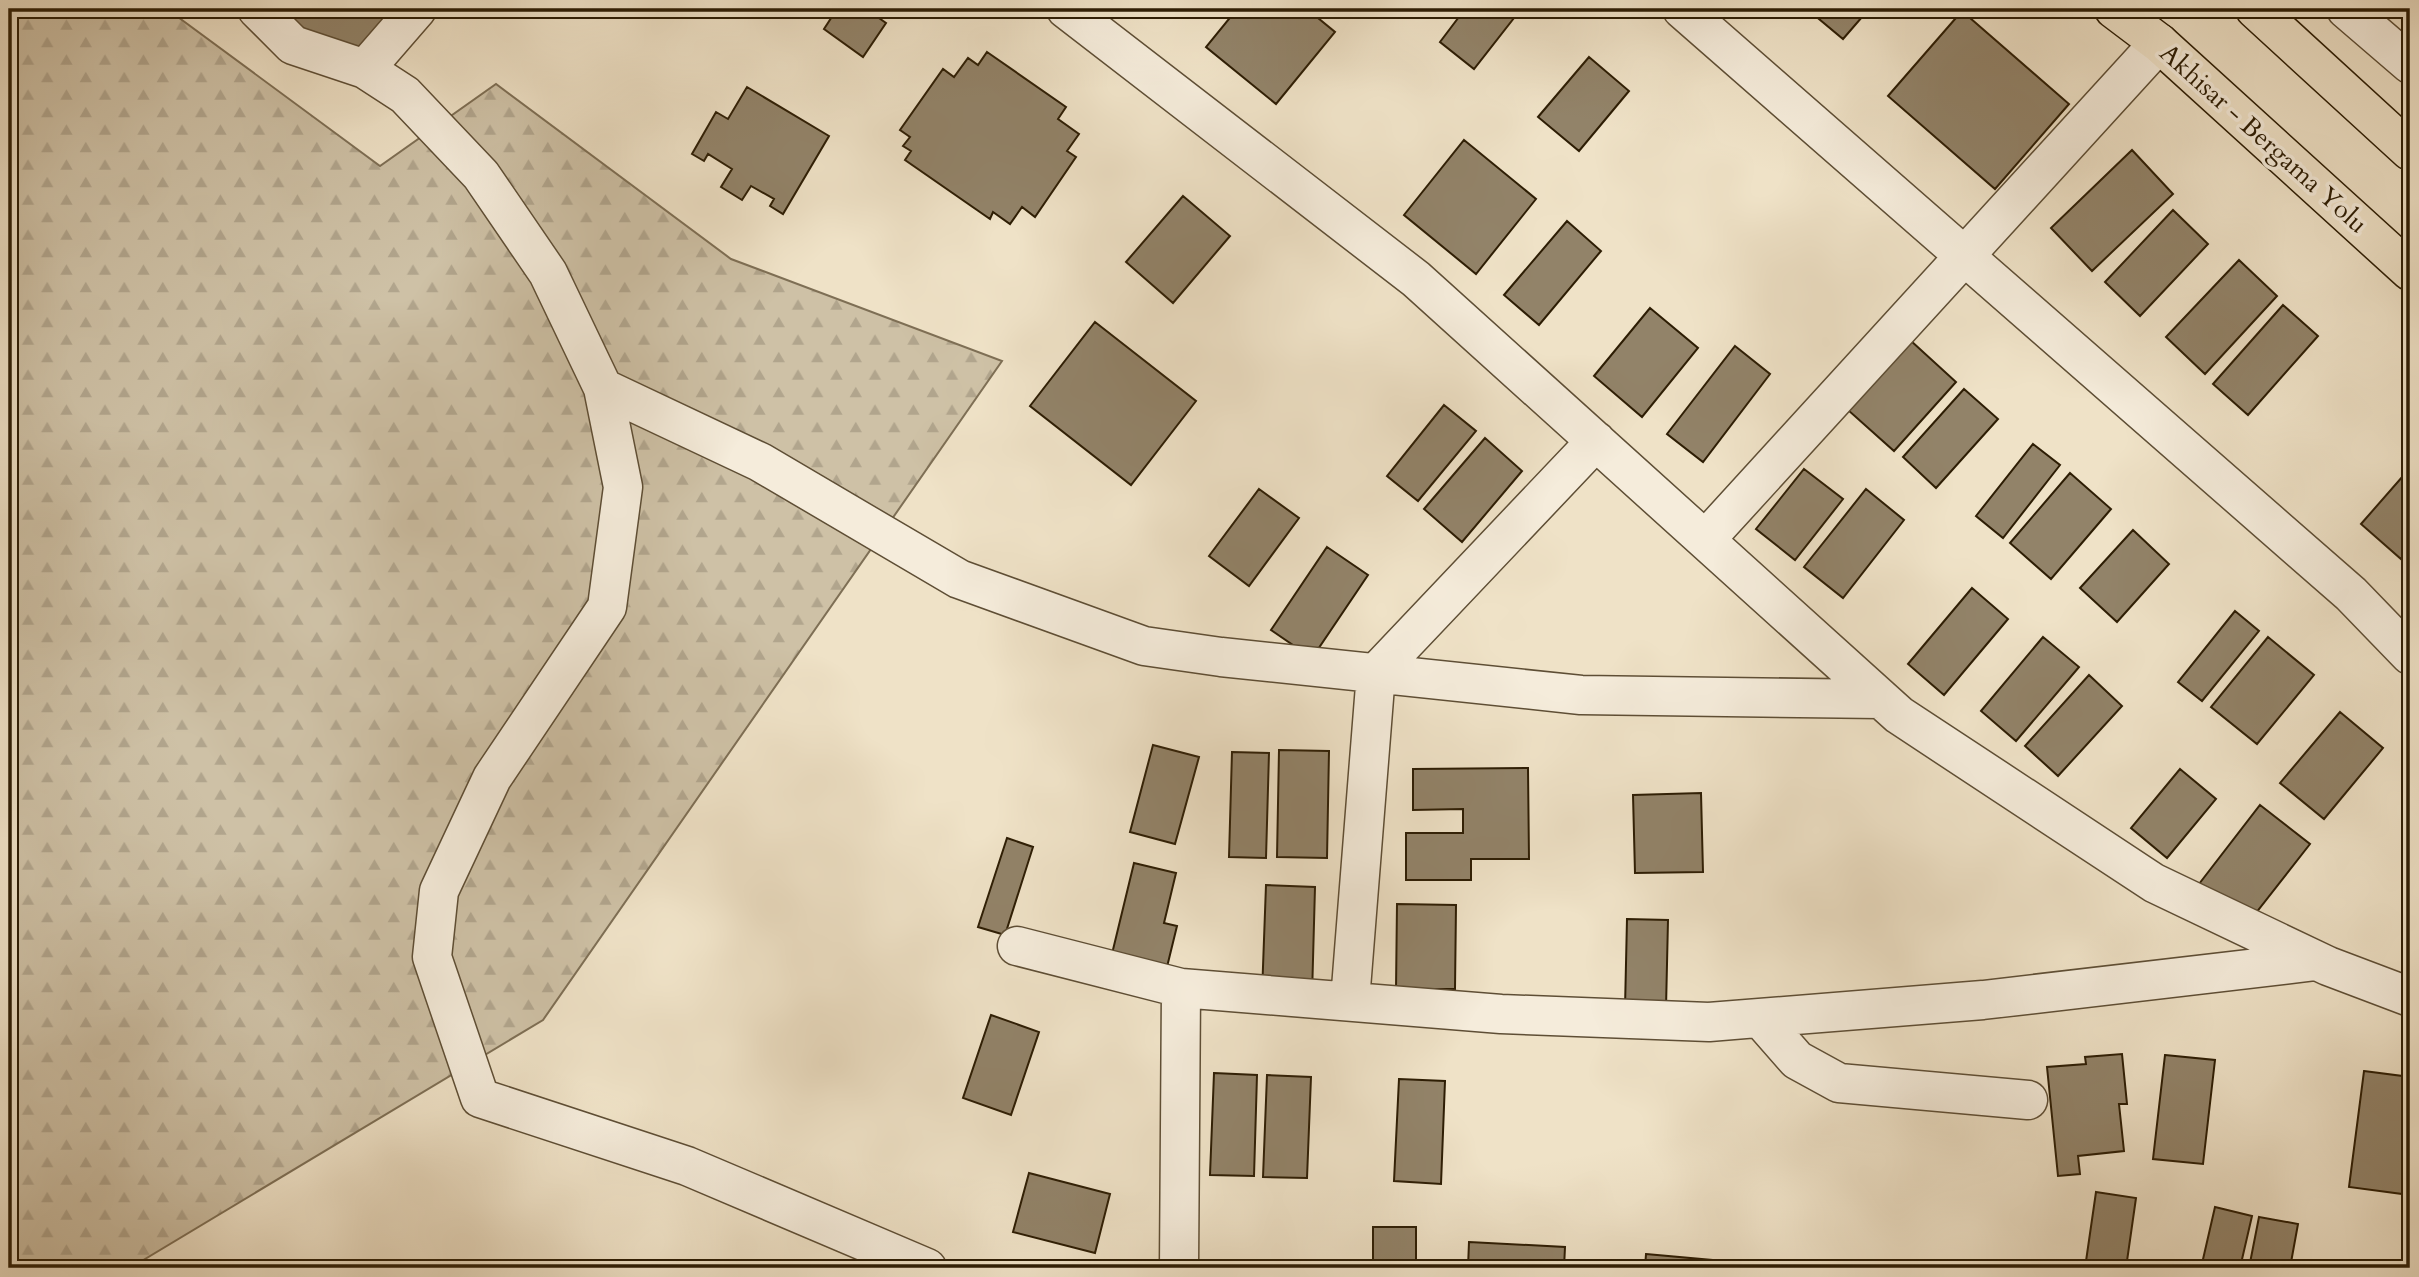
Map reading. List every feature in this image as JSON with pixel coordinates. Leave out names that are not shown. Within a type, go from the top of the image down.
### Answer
[{"type":"main road","name":"Akhisar - Bergama Yolu","points":[[2113,9],[2159,43],[2410,271]]},
{"type":"main road","points":[[2255,9],[2410,151]]},
{"type":"street","points":[[257,9],[293,45],[365,69],[405,95],[481,175],[548,273],[603,388],[623,487],[607,607],[492,778],[439,891],[432,957],[480,1098],[687,1166],[927,1268]]},
{"type":"street","points":[[365,69],[417,9]]},
{"type":"street","points":[[1066,9],[1416,279],[1899,715],[2154,883],[2316,961],[2410,997]]},
{"type":"street","points":[[1682,9],[2351,594],[2410,655]]},
{"type":"street","points":[[2346,9],[2410,64]]},
{"type":"street","points":[[1706,539],[2159,43]]},
{"type":"street","points":[[603,388],[760,462],[959,579],[1021,604],[1144,646],[1221,657],[1581,695],[1881,699]]},
{"type":"street","points":[[1350,1002],[1376,673],[1596,441]]},
{"type":"street","points":[[1017,946],[1181,988],[1529,1015],[1709,1022],[1983,1000],[2316,961]]},
{"type":"street","points":[[1179,1268],[1181,988]]},
{"type":"street","points":[[1760,1019],[1797,1060],[1839,1083],[2028,1100]]},
{"type":"green space","points":[[9,9],[167,9],[380,166],[496,84],[731,259],[1002,361],[543,1020],[130,1268],[9,1268]]},
{"type":"building","points":[[292,9],[393,9],[352,64],[287,16]]},
{"type":"building","points":[[837,9],[866,9],[886,23],[863,57],[824,29]]},
{"type":"building","points":[[1237,9],[1307,9],[1335,32],[1276,104],[1206,47]]},
{"type":"building","points":[[1465,9],[1521,9],[1474,69],[1440,42]]},
{"type":"building","points":[[1807,9],[1869,9],[1843,39]]},
{"type":"building","points":[[1962,11],[2069,104],[1995,189],[1888,96]]},
{"type":"building","points":[[987,52],[1066,107],[1058,119],[1079,134],[1067,151],[1076,157],[1035,217],[1022,207],[1010,224],[993,212],[990,219],[905,160],[911,151],[903,146],[910,137],[900,130],[943,69],[954,77],[968,58],[978,65]]},
{"type":"building","points":[[1589,57],[1629,91],[1579,151],[1538,117]]},
{"type":"building","points":[[747,87],[829,136],[783,214],[770,206],[774,199],[751,186],[742,200],[721,187],[732,169],[708,154],[704,161],[692,154],[716,112],[728,119]]},
{"type":"building","points":[[1464,140],[1536,199],[1476,274],[1404,215]]},
{"type":"building","points":[[2132,150],[2173,194],[2092,271],[2051,228]]},
{"type":"building","points":[[1183,196],[1230,236],[1173,303],[1126,262]]},
{"type":"building","points":[[2173,210],[2208,244],[2140,316],[2105,282]]},
{"type":"building","points":[[1567,221],[1601,251],[1539,325],[1504,295]]},
{"type":"building","points":[[2239,260],[2277,296],[2205,374],[2166,337]]},
{"type":"building","points":[[2283,305],[2318,336],[2248,415],[2213,384]]},
{"type":"building","points":[[1650,308],[1698,348],[1642,417],[1594,376]]},
{"type":"building","points":[[1095,322],[1196,401],[1131,485],[1030,406]]},
{"type":"building","points":[[1910,340],[1956,382],[1894,451],[1848,410]]},
{"type":"building","points":[[1735,346],[1770,374],[1703,462],[1667,434]]},
{"type":"building","points":[[1964,389],[1998,419],[1936,488],[1903,457]]},
{"type":"building","points":[[1444,405],[1476,431],[1418,501],[1387,476]]},
{"type":"building","points":[[1485,438],[1522,471],[1462,542],[1424,509]]},
{"type":"building","points":[[2033,444],[2060,465],[2003,538],[1976,516]]},
{"type":"building","points":[[2410,468],[2410,549],[2401,559],[2361,524]]},
{"type":"building","points":[[1804,469],[1843,499],[1795,560],[1756,529]]},
{"type":"building","points":[[2070,473],[2111,509],[2051,579],[2010,543]]},
{"type":"building","points":[[1259,489],[1299,518],[1249,586],[1209,556]]},
{"type":"building","points":[[1866,489],[1904,520],[1843,598],[1804,567]]},
{"type":"building","points":[[2133,530],[2169,564],[2117,622],[2080,588]]},
{"type":"building","points":[[1327,547],[1368,575],[1312,658],[1271,630]]},
{"type":"building","points":[[1972,588],[2008,619],[1944,695],[1908,664]]},
{"type":"building","points":[[2235,611],[2259,631],[2202,701],[2178,682]]},
{"type":"building","points":[[2043,637],[2079,667],[2016,741],[1981,711]]},
{"type":"building","points":[[2268,637],[2314,675],[2257,744],[2211,707]]},
{"type":"building","points":[[2089,675],[2122,706],[2058,776],[2025,746]]},
{"type":"building","points":[[2340,712],[2383,748],[2324,819],[2280,783]]},
{"type":"building","points":[[1153,745],[1199,757],[1175,844],[1130,832]]},
{"type":"building","points":[[1279,750],[1329,751],[1327,858],[1277,857]]},
{"type":"building","points":[[1232,752],[1269,753],[1266,858],[1229,857]]},
{"type":"building","points":[[1528,768],[1529,859],[1471,859],[1471,880],[1406,880],[1406,833],[1463,833],[1463,809],[1413,810],[1413,769]]},
{"type":"building","points":[[2180,769],[2216,799],[2167,858],[2131,828]]},
{"type":"building","points":[[1701,793],[1703,872],[1635,873],[1633,795]]},
{"type":"building","points":[[2260,805],[2310,844],[2248,923],[2199,884]]},
{"type":"building","points":[[1007,838],[1033,847],[1005,935],[978,927]]},
{"type":"building","points":[[1134,863],[1176,873],[1164,923],[1177,926],[1166,971],[1111,958]]},
{"type":"building","points":[[1266,885],[1315,887],[1312,996],[1262,994]]},
{"type":"building","points":[[1397,904],[1456,905],[1455,989],[1396,989]]},
{"type":"building","points":[[1627,919],[1668,920],[1666,1008],[1625,1008]]},
{"type":"building","points":[[991,1015],[1039,1032],[1011,1115],[963,1098]]},
{"type":"building","points":[[2122,1054],[2127,1104],[2119,1104],[2124,1151],[2078,1156],[2080,1174],[2058,1176],[2047,1067],[2086,1064],[2085,1057]]},
{"type":"building","points":[[2165,1055],[2215,1060],[2203,1164],[2153,1159]]},
{"type":"building","points":[[2364,1071],[2410,1077],[2410,1195],[2349,1187]]},
{"type":"building","points":[[1214,1073],[1257,1075],[1254,1176],[1210,1175]]},
{"type":"building","points":[[1267,1075],[1311,1077],[1307,1178],[1263,1177]]},
{"type":"building","points":[[1399,1079],[1445,1081],[1441,1184],[1394,1181]]},
{"type":"building","points":[[1029,1173],[1110,1194],[1095,1253],[1013,1232]]},
{"type":"building","points":[[2096,1192],[2136,1198],[2126,1268],[2085,1268]]},
{"type":"building","points":[[2215,1207],[2252,1216],[2240,1268],[2201,1268]]},
{"type":"building","points":[[2259,1217],[2298,1224],[2290,1268],[2249,1268]]},
{"type":"building","points":[[1373,1227],[1416,1227],[1416,1268],[1373,1268]]},
{"type":"building","points":[[1469,1242],[1565,1247],[1564,1268],[1468,1268]]},
{"type":"building","points":[[1646,1254],[1712,1260],[1712,1268],[1645,1268]]}]
